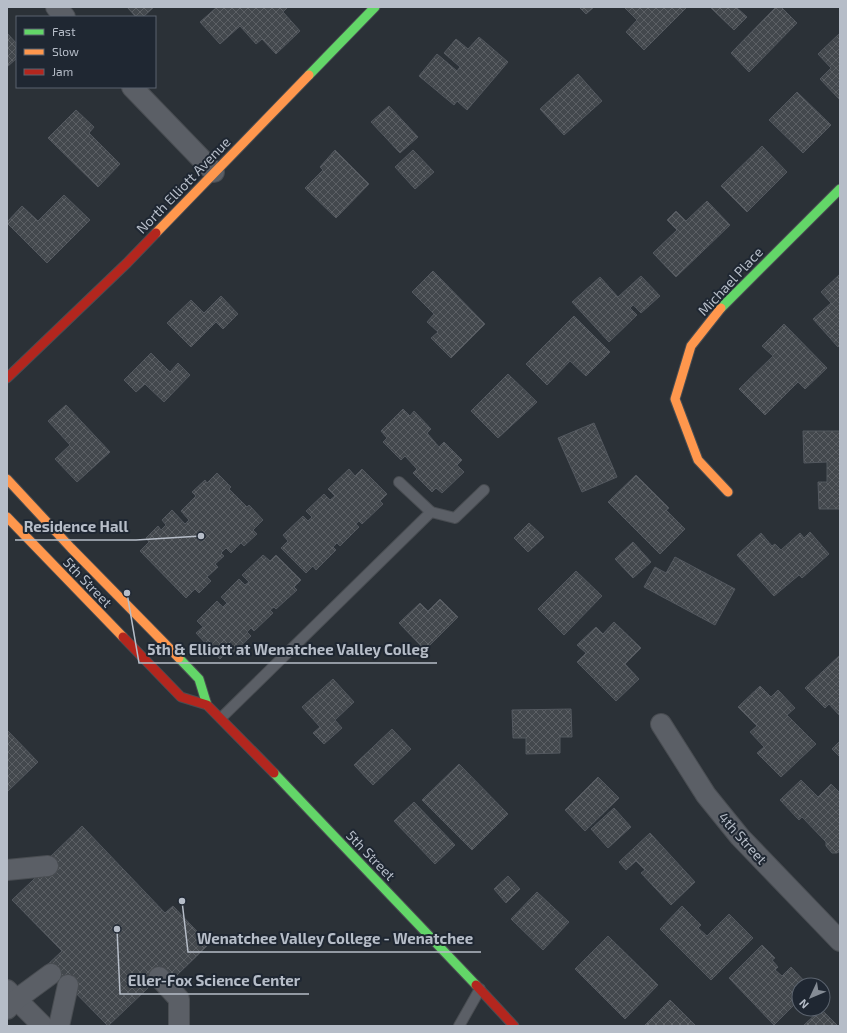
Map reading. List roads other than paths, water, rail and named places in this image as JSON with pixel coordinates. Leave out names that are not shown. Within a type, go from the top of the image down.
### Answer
[{"type":"main road","name":"North Elliott Avenue","points":[[7,378],[127,263],[375,7]]},
{"type":"main road","name":"Michael Place","points":[[728,492],[698,460],[675,399],[691,346],[723,305],[840,189]]},
{"type":"main road","name":"5th Street","points":[[7,479],[71,548],[199,679],[207,705]]},
{"type":"main road","name":"5th Street","points":[[7,517],[181,697],[207,705],[221,718],[480,988],[514,1026]]},
{"type":"street","points":[[56,7],[64,16]]},
{"type":"street","points":[[133,88],[214,172]]},
{"type":"street","name":"4th Street","points":[[661,724],[706,795],[740,837],[840,941]]},
{"type":"street","points":[[7,870],[48,866]]},
{"type":"street","points":[[43,1026],[10,999],[50,974]]},
{"type":"street","points":[[159,977],[179,999],[179,1026]]},
{"type":"street","points":[[59,1026],[68,985]]},
{"type":"lane","points":[[399,482],[430,512],[455,518],[484,490]]},
{"type":"lane","points":[[221,718],[430,512]]},
{"type":"lane","points":[[459,1026],[480,988]]},
{"type":"place","name":"Residence Hall","points":[[201,536]]},
{"type":"place","name":"5th & Elliott at Wenatchee Valley Colleg","points":[[127,593]]},
{"type":"place","name":"Wenatchee Valley College - Wenatchee","points":[[182,901]]},
{"type":"place","name":"Eller-Fox Science Center","points":[[117,929]]}]
